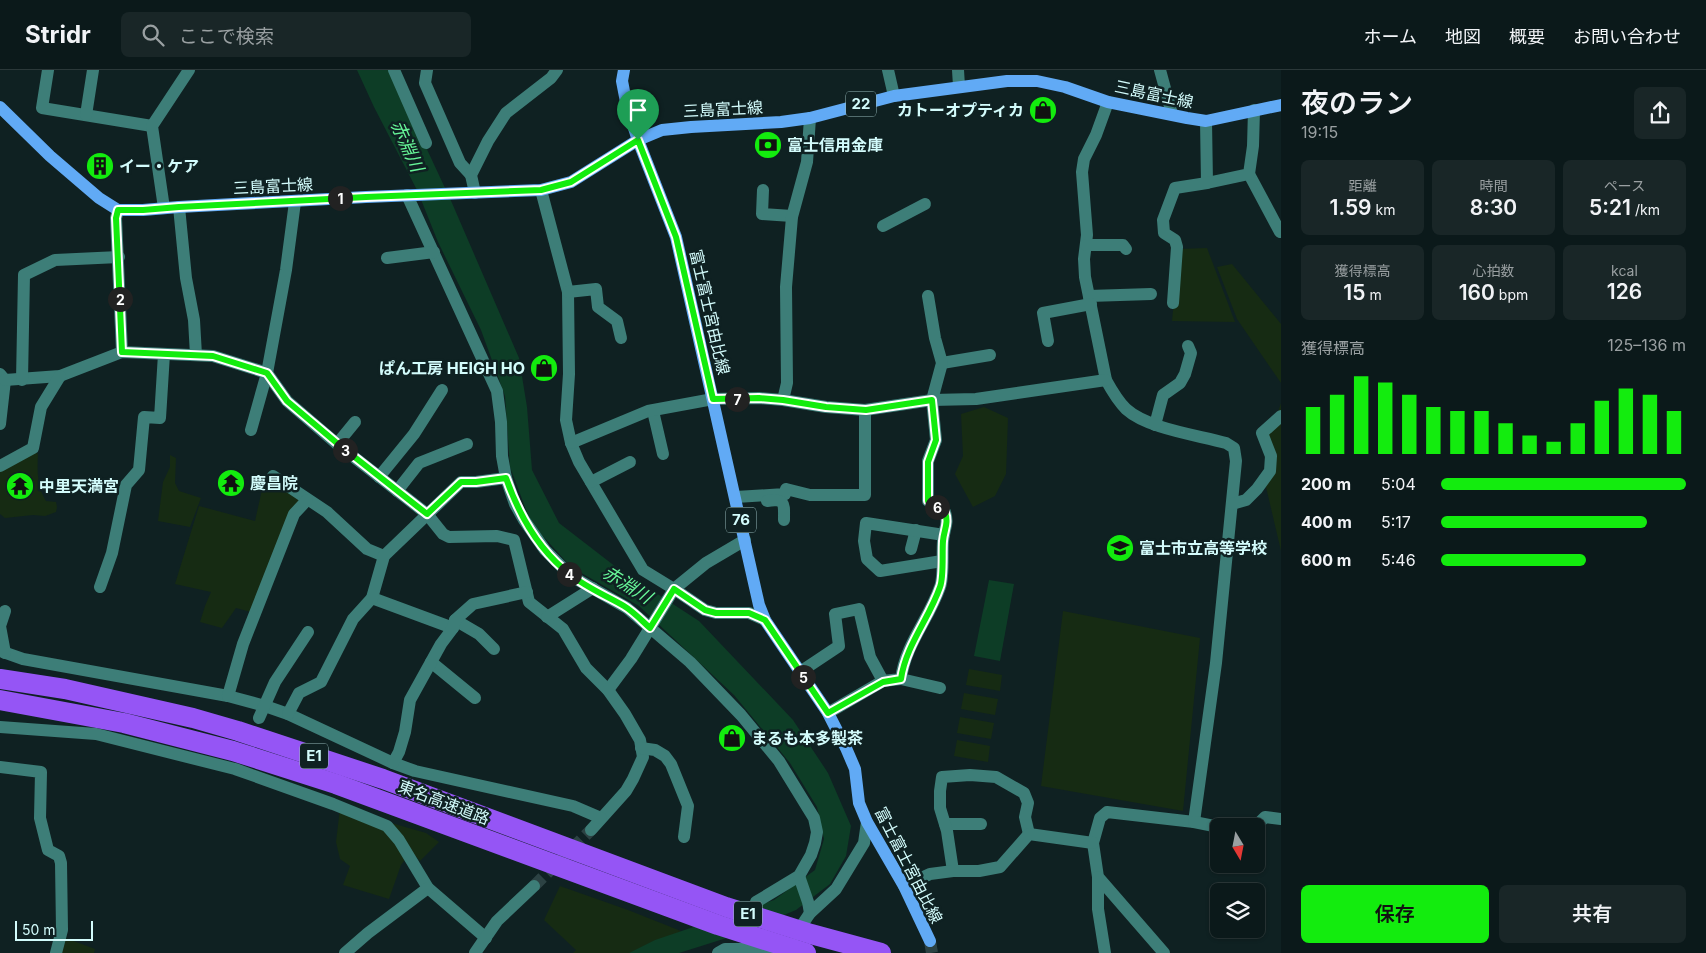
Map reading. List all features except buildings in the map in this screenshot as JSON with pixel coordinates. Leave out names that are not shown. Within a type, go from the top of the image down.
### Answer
[{"type":"highway","name":"東名高速道路","points":[[0,680],[65,689],[193,718],[238,731],[383,779],[726,907],[881,953]]},
{"type":"highway","name":"東名高速道路","points":[[0,700],[124,723],[233,751],[336,784],[606,885],[718,925],[806,953]]},
{"type":"main road","name":"富士富士宮由比線","points":[[624,70],[622,81],[627,108],[676,237],[759,605],[765,620],[828,713],[846,748],[855,769],[859,803],[867,822],[904,886],[930,940]]},
{"type":"main road","name":"三島富士線","points":[[118,210],[541,190],[571,182],[638,140],[662,130],[781,122],[810,118],[894,96],[1007,81],[1037,81],[1065,87],[1108,102],[1206,121],[1281,105]]},
{"type":"main road","points":[[0,107],[57,162],[99,198],[118,210]]},
{"type":"street","points":[[48,70],[42,108],[152,126]]},
{"type":"street","points":[[86,115],[93,70]]},
{"type":"street","points":[[164,208],[152,126],[190,70]]},
{"type":"street","points":[[394,70],[426,143]]},
{"type":"street","points":[[427,70],[425,83],[460,163],[471,175],[475,193]]},
{"type":"street","points":[[471,175],[488,140],[506,113],[551,78],[557,70]]},
{"type":"street","points":[[888,70],[894,96]]},
{"type":"street","points":[[958,70],[959,86]]},
{"type":"street","points":[[1160,70],[1172,114]]},
{"type":"street","points":[[1108,102],[1096,135],[1084,159],[1082,172],[1087,235],[1084,259],[1085,277],[1106,380],[1127,410],[1142,420],[1155,425],[1226,442],[1234,448],[1236,461],[1216,663],[1194,822]]},
{"type":"street","points":[[1254,110],[1253,146],[1249,174],[1281,231]]},
{"type":"street","points":[[783,400],[787,383],[786,287],[792,216],[807,162],[810,118]]},
{"type":"street","points":[[1206,121],[1207,183]]},
{"type":"street","points":[[1173,303],[1177,247],[1175,240],[1164,233],[1163,220],[1175,188],[1249,174]]},
{"type":"street","points":[[541,190],[568,292],[569,374],[566,420],[571,443],[591,482],[643,570],[705,610],[716,613],[749,613],[765,620]]},
{"type":"street","points":[[763,190],[762,214],[792,216]]},
{"type":"street","points":[[408,195],[497,391],[502,456],[506,478],[515,504],[524,520],[546,550],[571,576],[626,608],[690,662],[741,715],[779,761],[814,818],[817,832],[815,843],[811,855],[799,876],[756,902]]},
{"type":"street","points":[[251,430],[267,373],[286,270],[295,202]]},
{"type":"street","points":[[883,226],[925,204]]},
{"type":"street","points":[[179,207],[186,278],[194,320],[196,355]]},
{"type":"street","points":[[118,210],[116,218],[122,352]]},
{"type":"street","points":[[1086,245],[1123,245],[1126,249]]},
{"type":"street","points":[[387,258],[434,252]]},
{"type":"street","points":[[22,380],[24,275],[55,260],[119,257]]},
{"type":"street","points":[[568,292],[596,289],[598,307],[616,321],[621,338]]},
{"type":"street","points":[[1048,342],[1043,313],[1090,300],[1150,294]]},
{"type":"street","points":[[901,679],[909,651],[941,586],[944,535],[948,521],[945,512],[928,501],[928,462],[936,440],[932,400],[942,363],[935,338],[928,296]]},
{"type":"street","points":[[1155,425],[1163,395],[1180,383],[1185,374],[1190,353],[1188,346]]},
{"type":"street","points":[[0,424],[2,377],[22,380],[60,376],[122,352],[213,356],[267,373],[287,401],[427,514],[443,534],[450,537],[497,536],[514,540],[528,602],[563,629],[586,668],[608,690],[640,740],[643,757],[633,779],[626,791],[591,830]]},
{"type":"street","points":[[100,587],[112,553],[126,485],[139,470],[144,417],[160,418],[164,354]]},
{"type":"street","points":[[942,363],[990,355]]},
{"type":"street","points":[[0,466],[33,448],[41,407],[60,376]]},
{"type":"street","points":[[571,443],[653,410],[713,399],[759,398],[866,410],[932,400],[976,399],[1106,380]]},
{"type":"street","points":[[379,477],[414,434],[442,390]]},
{"type":"street","points":[[653,410],[663,454]]},
{"type":"street","points":[[737,501],[785,494],[786,489],[810,495],[865,495],[866,410]]},
{"type":"street","points":[[1232,504],[1246,500],[1257,489],[1270,470],[1270,456],[1262,433],[1281,416]]},
{"type":"street","points":[[338,444],[354,422]]},
{"type":"street","points":[[397,491],[419,463],[467,444]]},
{"type":"street","points":[[591,482],[630,462]]},
{"type":"street","points":[[273,476],[327,512],[367,549],[384,556]]},
{"type":"street","points":[[288,714],[299,693],[321,682],[353,619],[372,598],[384,556],[461,482],[506,478]]},
{"type":"street","points":[[228,696],[243,644],[294,514],[307,500]]},
{"type":"street","points":[[737,501],[778,500],[784,504],[784,520]]},
{"type":"street","points":[[942,562],[880,571],[868,560],[864,541],[866,523],[944,535]]},
{"type":"street","points":[[911,549],[916,530]]},
{"type":"street","points":[[608,690],[631,659],[674,589],[706,563],[745,540]]},
{"type":"street","points":[[548,617],[593,588]]},
{"type":"street","points":[[393,763],[399,752],[405,732],[410,700],[454,624],[473,604],[527,592]]},
{"type":"street","points":[[372,598],[454,624],[479,634],[494,650]]},
{"type":"street","points":[[800,672],[839,646],[834,614],[859,609],[870,657],[883,682]]},
{"type":"street","points":[[5,611],[0,626],[2,652],[23,659],[228,696],[265,706],[288,714],[393,763],[415,771],[573,806],[601,818]]},
{"type":"street","points":[[259,718],[275,682],[308,632]]},
{"type":"street","points":[[431,662],[475,698]]},
{"type":"street","points":[[828,713],[883,682],[901,679],[940,688]]},
{"type":"street","points":[[0,727],[96,734],[235,769],[333,804],[387,826],[399,840],[428,888],[486,938]]},
{"type":"street","points":[[641,748],[656,750],[665,756],[671,764],[688,806],[684,837]]},
{"type":"street","points":[[0,767],[41,772],[40,818],[48,850],[59,856],[61,863],[62,930],[56,953]]},
{"type":"street","points":[[953,871],[945,824],[940,808],[942,777],[970,775],[996,777],[1024,793],[1028,803],[1025,817],[1029,834]]},
{"type":"street","points":[[1105,953],[1098,909],[1098,877],[1093,843],[1100,818],[1107,812],[1210,825]]},
{"type":"street","points":[[1264,818],[1281,819]]},
{"type":"street","points":[[718,953],[725,949],[766,949],[793,938],[809,908],[836,889],[864,843],[867,822]]},
{"type":"street","points":[[945,824],[981,824]]},
{"type":"street","points":[[1029,834],[1093,843]]},
{"type":"street","points":[[904,886],[930,874],[953,871],[978,871],[1000,867],[1029,834]]},
{"type":"street","points":[[799,876],[809,908]]},
{"type":"street","points":[[1098,877],[1164,953]]},
{"type":"street","points":[[475,953],[497,921],[534,886]]},
{"type":"street","points":[[345,953],[368,933],[428,888]]},
{"type":"shaded area","points":[[1207,248],[1235,322],[1172,321],[1179,249]]},
{"type":"shaded area","points":[[1232,264],[1281,324],[1281,383],[1237,319],[1217,267]]},
{"type":"shaded area","points":[[1281,403],[1281,551],[1266,487],[1272,461],[1262,433],[1274,424]]},
{"type":"shaded area","points":[[984,407],[1008,418],[1006,474],[995,496],[973,507],[955,474],[963,456],[961,414]]},
{"type":"shaded area","points":[[31,449],[38,454],[38,478],[43,496],[46,501],[56,502],[56,512],[45,516],[33,515],[5,518],[0,514],[0,468]]},
{"type":"shaded area","points":[[170,455],[176,458],[175,483],[179,491],[201,498],[190,527],[158,521],[163,482],[170,467]]},
{"type":"shaded area","points":[[265,476],[302,500],[251,612],[236,608],[222,628],[200,622],[211,592],[175,584],[199,506],[255,521]]},
{"type":"shaded area","points":[[1063,611],[1200,638],[1183,811],[1041,786]]},
{"type":"shaded area","points":[[969,669],[1002,675],[1000,691],[966,685]]},
{"type":"shaded area","points":[[964,693],[998,699],[995,715],[961,709]]},
{"type":"shaded area","points":[[960,717],[994,723],[991,739],[957,733]]},
{"type":"shaded area","points":[[957,740],[990,746],[988,762],[954,756]]},
{"type":"shaded area","points":[[340,808],[426,833],[439,842],[420,861],[411,851],[401,865],[389,899],[343,885],[350,866],[340,859],[336,842]]},
{"type":"shaded area","points":[[560,886],[681,931],[642,953],[573,953],[576,950],[544,920]]},
{"type":"shaded area","points":[[60,936],[95,949],[94,953],[56,953]]},
{"type":"water","name":"赤淵川","points":[[357,70],[390,70],[452,203],[519,358],[527,407],[532,470],[559,523],[616,567],[699,621],[793,720],[828,773],[851,826],[846,856],[830,884],[796,910],[733,936],[679,953],[629,953],[655,940],[774,900],[815,870],[824,839],[817,807],[790,763],[734,695],[639,606],[571,567],[531,523],[510,467],[505,396],[481,330],[438,242],[418,192]]},
{"type":"water","points":[[989,580],[1014,584],[1000,661],[974,656]]},
{"type":"tunnel","points":[[534,886],[591,830]]},
{"type":"tunnel","points":[[930,941],[932,953]]},
{"type":"place","name":"カトーオプティカ","points":[[1043,110]]},
{"type":"place","name":"富士信用金庫","points":[[768,145]]},
{"type":"place","name":"イー・ケア","points":[[100,166]]},
{"type":"place","name":"ぱん工房 HEIGH HO","points":[[544,368]]},
{"type":"place","name":"慶昌院","points":[[231,483]]},
{"type":"place","name":"中里天満宮","points":[[20,486]]},
{"type":"place","name":"富士市立高等学校","points":[[1120,548]]},
{"type":"place","name":"まるも本多製茶","points":[[732,738]]},
{"type":"route","points":[[638,140],[676,237],[713,399],[759,398],[866,410],[932,400],[936,440],[928,462],[928,501],[945,512],[948,521],[942,553],[941,586],[909,651],[901,679],[883,682],[828,713],[765,620],[749,613],[716,613],[705,610],[674,589],[650,628],[626,608],[571,576],[546,550],[524,520],[515,504],[506,478],[461,482],[427,514],[287,401],[267,373],[213,356],[122,352],[116,218],[118,210],[541,190],[571,182],[638,140]]}]
